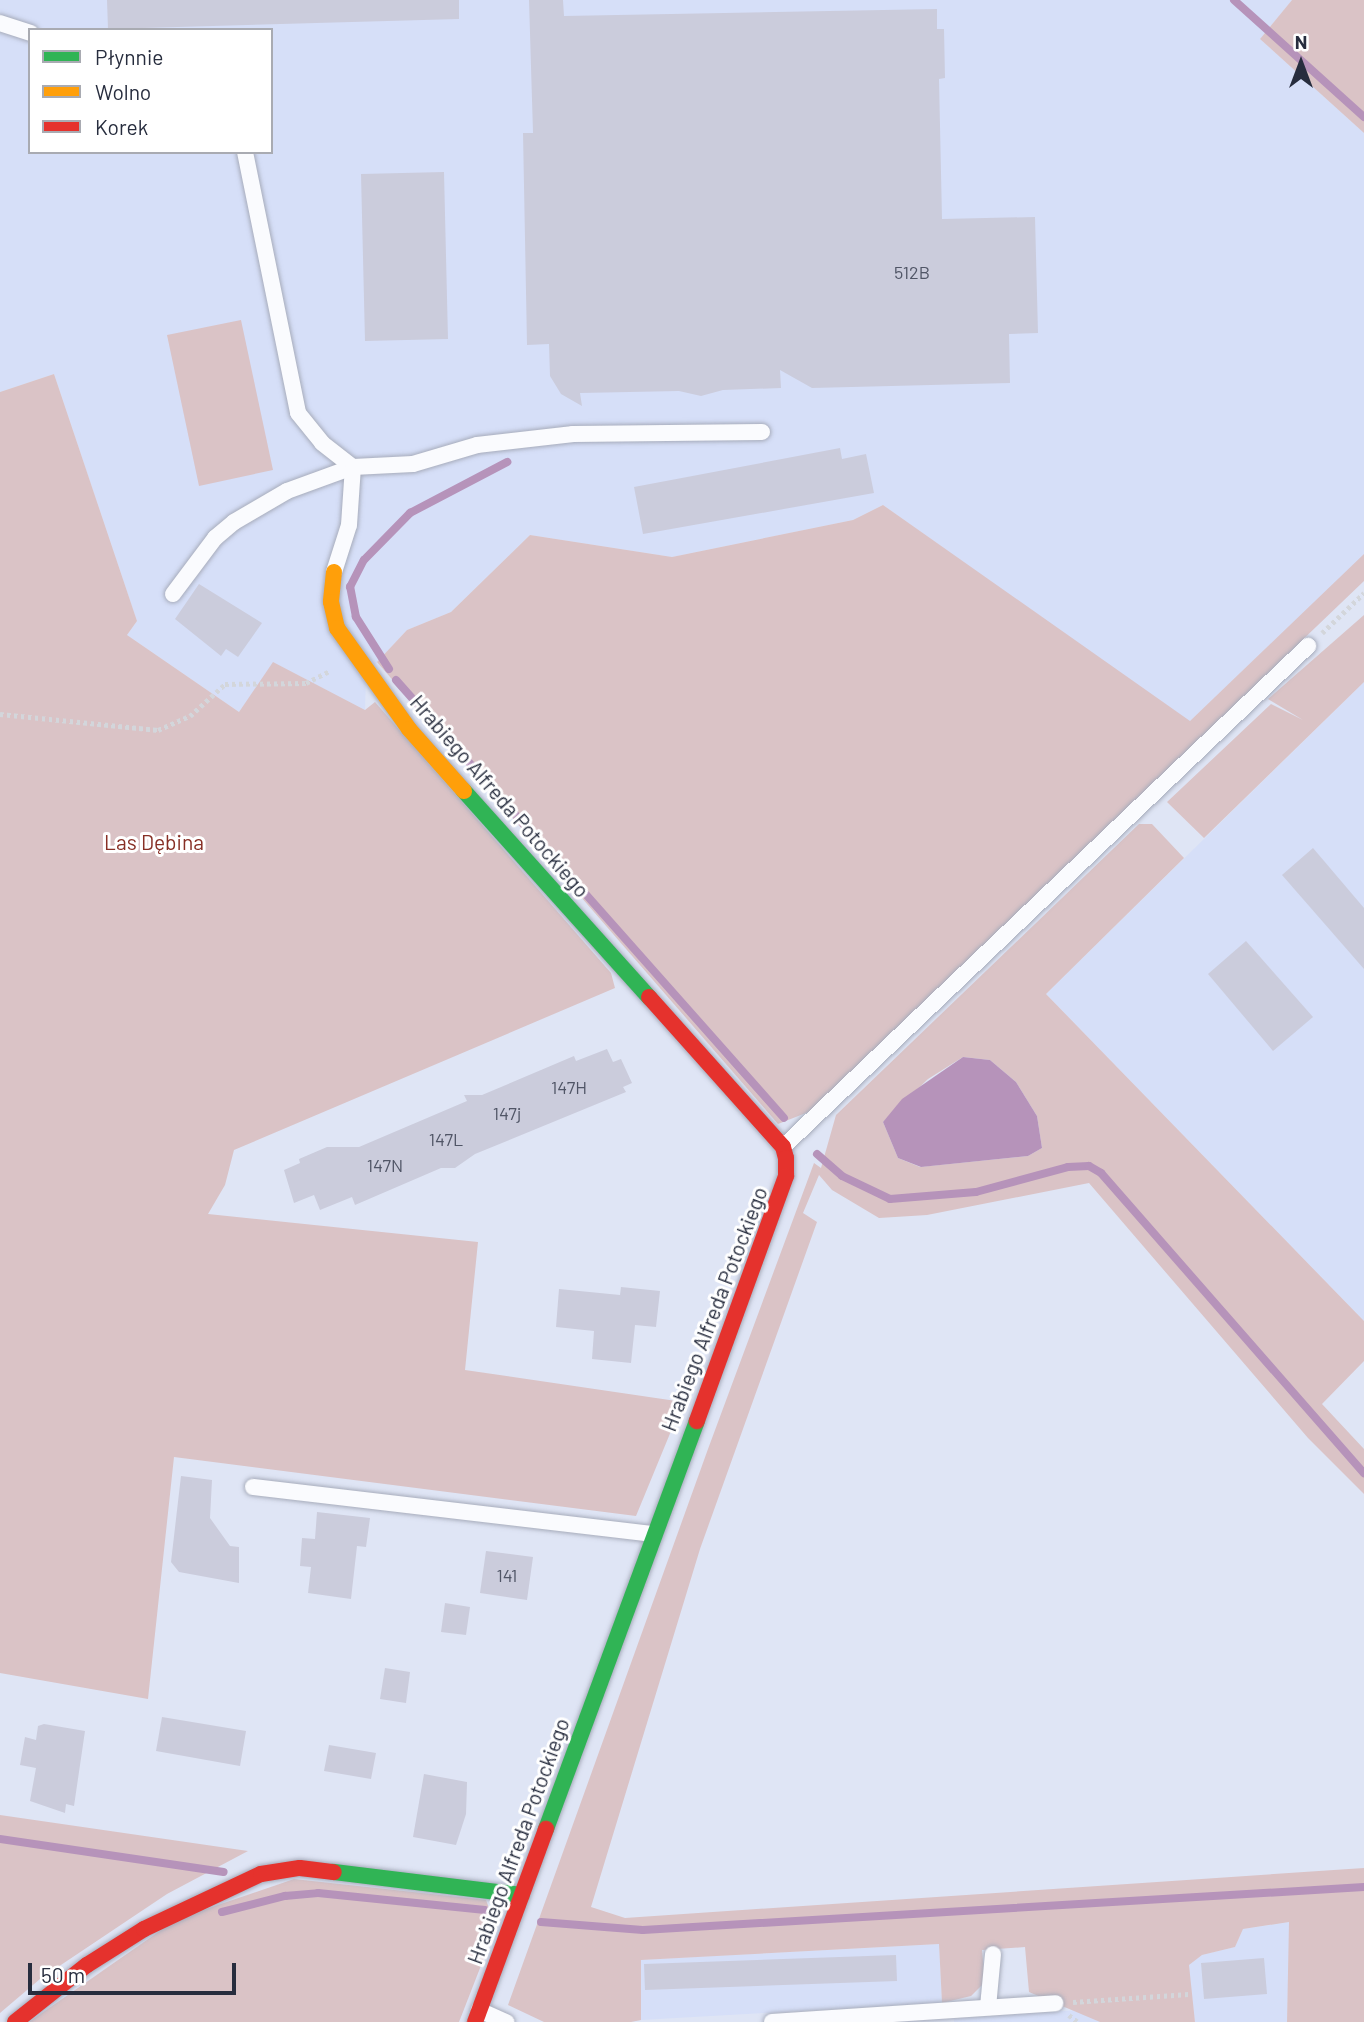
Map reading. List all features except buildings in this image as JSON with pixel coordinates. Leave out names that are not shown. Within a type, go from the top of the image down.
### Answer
[{"type":"street","name":"Hrabiego Alfreda Potockiego","points":[[334,572],[331,601],[337,628],[409,729],[783,1147],[786,1176],[652,1534],[477,2016]]},
{"type":"street","points":[[16,2022],[88,1965],[144,1929],[261,1874],[300,1868],[522,1895]]},
{"type":"lane","points":[[0,23],[28,32]]},
{"type":"lane","points":[[245,154],[298,413],[322,443],[353,467]]},
{"type":"lane","points":[[173,594],[215,538],[234,522],[287,491],[353,467],[413,464],[477,445],[573,435],[762,432]]},
{"type":"lane","points":[[334,572],[349,525],[353,467]]},
{"type":"lane","points":[[783,1147],[1308,646]]},
{"type":"lane","points":[[253,1487],[652,1534]]},
{"type":"lane","points":[[988,2007],[993,1954]]},
{"type":"lane","points":[[772,2022],[1055,2003]]},
{"type":"lane","points":[[477,2016],[506,2022]]},
{"type":"path","points":[[1308,646],[1364,593]]},
{"type":"path","points":[[0,714],[158,730],[190,716],[225,684],[306,683],[337,667],[365,666]]},
{"type":"path","points":[[1055,2003],[1189,1994]]},
{"type":"shaded area","points":[[0,0],[1292,0],[1260,39],[1364,133],[1364,555],[1189,722],[883,505],[853,520],[672,557],[530,535],[451,612],[407,630],[366,674],[365,710],[274,663],[239,712],[127,635],[137,621],[54,374],[0,392]]},
{"type":"shaded area","points":[[1364,682],[1364,1321],[1046,994]]},
{"type":"shaded area","points":[[963,1057],[990,1060],[1016,1082],[1037,1116],[1042,1148],[1028,1156],[921,1167],[898,1158],[883,1122],[902,1099]]},
{"type":"shaded area","points":[[1290,1922],[1287,2022],[1195,2022],[1188,1965],[1202,1955],[1235,1947],[1243,1929]]},
{"type":"shaded area","points":[[939,1944],[942,2003],[641,2020],[640,1960]]},
{"type":"shaded area","points":[[1077,2010],[1100,2022],[954,2022],[954,2019]]},
{"type":"green space","points":[[1292,0],[1364,0],[1364,133],[1260,39]]},
{"type":"green space","points":[[241,320],[273,470],[199,486],[167,335]]},
{"type":"green space","name":"Las Dębina","points":[[54,374],[137,621],[127,635],[239,712],[273,662],[365,710],[375,702],[611,973],[615,988],[234,1150],[225,1185],[208,1214],[478,1242],[465,1370],[683,1402],[636,1516],[174,1457],[148,1699],[0,1673],[0,392]]},
{"type":"green space","points":[[883,505],[1190,721],[1364,554],[1364,581],[811,1111],[778,1124],[377,662],[407,630],[451,612],[530,535],[672,557],[853,520]]},
{"type":"green space","points":[[1364,615],[1364,682],[1204,838],[1167,802],[1271,704],[1303,720],[1268,699]]},
{"type":"green space","points":[[1139,824],[1152,824],[1184,858],[1046,994],[1364,1321],[1364,1361],[1322,1404],[1364,1449],[1364,1494],[1308,1438],[1089,1183],[927,1215],[879,1218],[832,1190],[819,1175],[803,1213],[817,1222],[700,1549],[591,1907],[625,1918],[1364,1868],[1364,2022],[1287,2022],[1289,1922],[1243,1929],[1235,1947],[1202,1955],[1189,1965],[1195,2022],[1100,2022],[1029,1992],[1025,1947],[982,1950],[985,1982],[971,1996],[942,2003],[939,1944],[641,1960],[641,2020],[631,2022],[544,2022],[508,2005],[708,1449],[814,1163],[821,1168],[836,1115]],"holes":[[[963,1057],[990,1060],[1016,1082],[1037,1116],[1042,1148],[1028,1156],[920,1167],[898,1158],[883,1122],[928,1079]]]},
{"type":"green space","points":[[0,1815],[248,1851],[167,1894],[40,1979],[0,2013]]},
{"type":"green space","points":[[294,1879],[486,1900],[496,1927],[459,2022],[29,2022],[177,1919]]},
{"type":"waterway","points":[[1234,0],[1364,117]]},
{"type":"waterway","points":[[389,669],[356,617],[350,587],[364,560],[410,513],[507,462]]},
{"type":"waterway","points":[[396,680],[784,1118]]},
{"type":"waterway","points":[[817,1154],[842,1176],[890,1199],[976,1192],[1068,1167],[1089,1166],[1101,1173],[1364,1473]]},
{"type":"waterway","points":[[0,1839],[224,1872]]},
{"type":"waterway","points":[[541,1922],[643,1930],[1364,1887]]},
{"type":"waterway","points":[[222,1912],[285,1896],[318,1893],[485,1910]]},
{"type":"traffic: fast","points":[[464,791],[649,997]]},
{"type":"traffic: fast","points":[[546,1829],[697,1421]]},
{"type":"traffic: fast","points":[[334,1872],[522,1895]]},
{"type":"traffic: slow","points":[[334,572],[331,602],[337,628],[409,729],[464,791]]},
{"type":"traffic: jam","points":[[649,997],[783,1147],[786,1158],[786,1176],[697,1421]]},
{"type":"traffic: jam","points":[[475,2022],[546,1829]]},
{"type":"traffic: jam","points":[[15,2022],[87,1965],[144,1929],[261,1874],[300,1868],[334,1872]]}]
